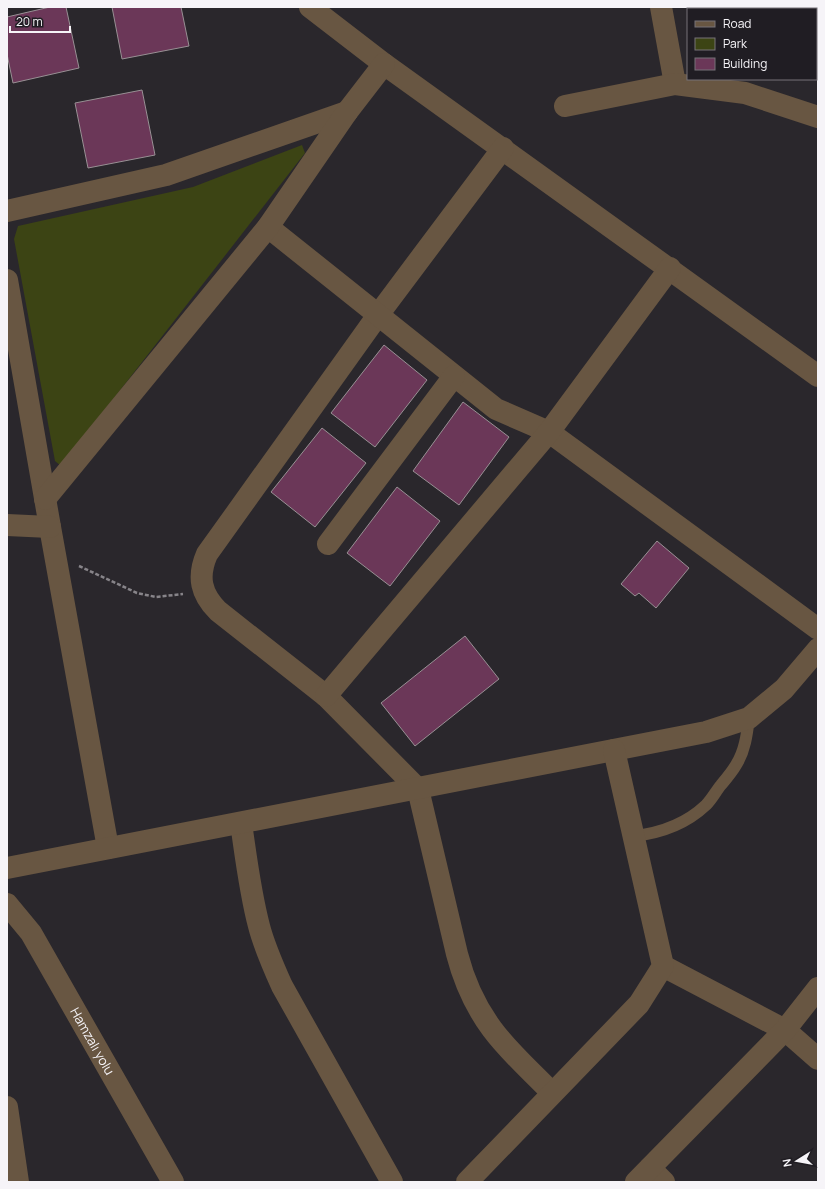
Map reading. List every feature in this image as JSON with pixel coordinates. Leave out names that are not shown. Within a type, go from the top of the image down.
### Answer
[{"type":"street","points":[[310,7],[384,64],[816,370]]},
{"type":"street","points":[[661,7],[675,84]]},
{"type":"street","points":[[45,499],[268,227],[347,112],[384,64]]},
{"type":"street","points":[[565,106],[675,84],[745,93],[818,117]]},
{"type":"street","points":[[7,211],[166,175],[347,112]]},
{"type":"street","points":[[503,148],[378,315],[207,554],[202,572],[203,590],[207,598],[218,611],[326,696],[418,789],[462,974],[470,993],[492,1029],[552,1093]]},
{"type":"street","points":[[268,227],[496,410],[549,432],[818,629]]},
{"type":"street","points":[[326,696],[549,432],[670,268]]},
{"type":"street","points":[[7,280],[108,848]]},
{"type":"street","points":[[328,544],[454,376]]},
{"type":"street","points":[[7,525],[50,527]]},
{"type":"street","points":[[7,868],[706,732],[749,718],[784,689],[818,649]]},
{"type":"street","points":[[467,1182],[639,1004],[663,966],[614,750]]},
{"type":"street","points":[[241,823],[256,915],[264,944],[272,965],[282,986],[392,1182]]},
{"type":"street","name":"Hamzalı yolu","points":[[7,904],[31,933],[174,1182]]},
{"type":"street","points":[[663,966],[785,1030],[818,1059]]},
{"type":"street","points":[[650,1177],[785,1030],[818,988]]},
{"type":"street","points":[[7,1107],[18,1182]]},
{"type":"lane","points":[[634,836],[650,834],[672,827],[694,815],[707,804],[736,765],[745,743],[749,718]]},
{"type":"path","points":[[55,554],[138,593],[156,597],[188,594],[203,590]]},
{"type":"green space","points":[[302,145],[305,153],[61,466],[55,461],[14,239],[18,226],[193,187]]},
{"type":"building","points":[[50,7],[66,7],[79,68],[13,83],[7,54],[7,17]]},
{"type":"building","points":[[112,7],[181,7],[189,46],[122,59]]},
{"type":"building","points":[[142,90],[155,155],[88,168],[75,103]]},
{"type":"building","points":[[384,345],[427,380],[375,447],[331,413]]},
{"type":"building","points":[[463,402],[509,437],[459,505],[413,471]]},
{"type":"building","points":[[322,428],[366,463],[315,527],[271,492]]},
{"type":"building","points":[[397,487],[440,521],[390,586],[347,553]]},
{"type":"building","points":[[657,541],[689,568],[656,608],[639,593],[635,596],[621,584]]},
{"type":"building","points":[[465,636],[499,679],[415,746],[381,703]]}]
